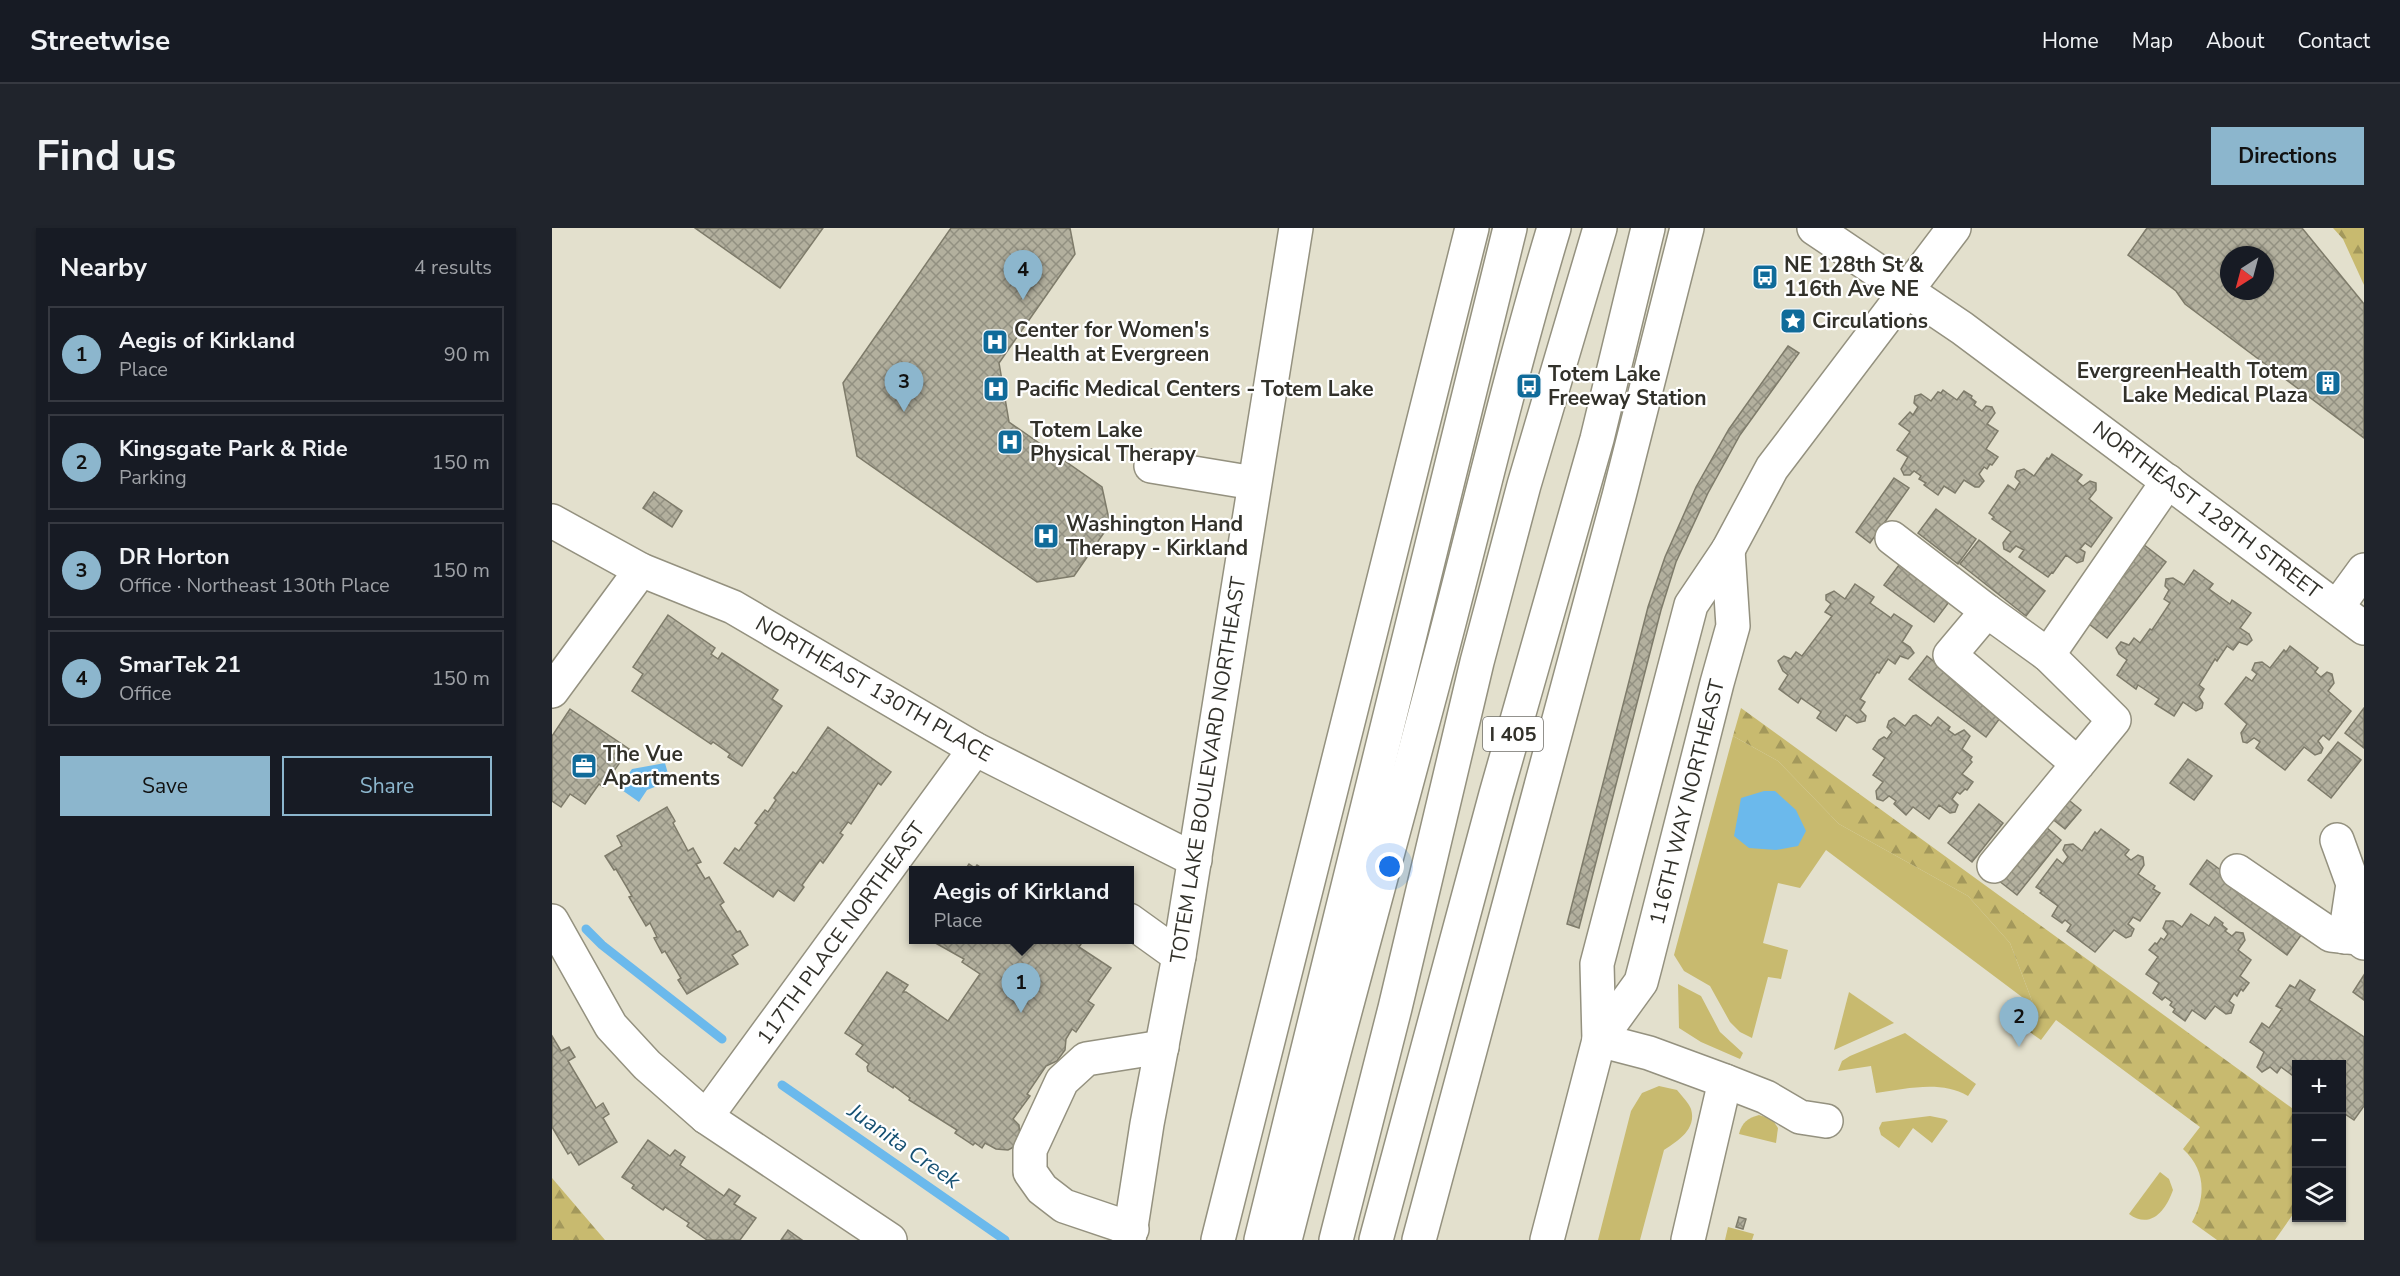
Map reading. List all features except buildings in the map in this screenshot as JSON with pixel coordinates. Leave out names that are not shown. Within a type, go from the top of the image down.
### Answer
[{"type":"main road","name":"TOTEM LAKE BOULEVARD NORTHEAST","points":[[1131,1234],[1147,1124],[1195,860],[1296,228]]},
{"type":"main road","points":[[1218,1240],[1472,228]]},
{"type":"main road","points":[[1261,1240],[1510,228]]},
{"type":"main road","points":[[1286,1240],[1330,1063],[1442,651],[1528,316],[1554,228]]},
{"type":"main road","points":[[1336,1240],[1395,1008],[1477,662],[1524,485],[1600,228]]},
{"type":"main road","name":"I 405","points":[[1376,1240],[1496,794],[1597,439],[1648,228]]},
{"type":"main road","name":"I 405","points":[[1419,1240],[1619,496],[1687,228]]},
{"type":"main road","name":"NORTHEAST 128TH STREET","points":[[1814,228],[1907,290],[2364,627]]},
{"type":"main road","name":"116TH WAY NORTHEAST","points":[[1547,1240],[1599,1040],[1597,964],[1691,605],[1728,550],[1772,468],[1954,228]]},
{"type":"main road","points":[[1151,466],[1254,483]]},
{"type":"main road","points":[[2048,655],[2168,481]]},
{"type":"main road","name":"NORTHEAST 130TH PLACE","points":[[552,521],[641,570],[732,607],[975,749],[1195,860]]},
{"type":"main road","points":[[1892,538],[2048,655],[2114,720],[1994,866]]},
{"type":"main road","name":"116TH WAY NORTHEAST","points":[[1599,1040],[1641,982],[1647,963],[1733,626],[1728,550]]},
{"type":"main road","points":[[552,691],[641,570]]},
{"type":"main road","points":[[2337,607],[2364,570]]},
{"type":"main road","points":[[1988,610],[1950,655],[2078,764]]},
{"type":"main road","name":"117TH PLACE NORTHEAST","points":[[706,1117],[975,749]]},
{"type":"main road","points":[[2238,872],[2331,935],[2354,940],[2353,884],[2337,840]]},
{"type":"main road","points":[[552,921],[611,1026],[646,1065],[706,1117],[890,1240]]},
{"type":"main road","points":[[1134,924],[1179,956]]},
{"type":"main road","points":[[1599,1040],[1649,1053],[1766,1096],[1800,1117],[1826,1121]]},
{"type":"main road","points":[[1131,1234],[1064,1206],[1042,1189],[1030,1172],[1030,1150],[1062,1081],[1086,1059],[1162,1047]]},
{"type":"main road","points":[[1688,1240],[1725,1081]]},
{"type":"green space","points":[[2333,228],[2364,228],[2364,285],[2343,239]]},
{"type":"green space","points":[[1741,708],[2292,1108],[2292,1216],[2275,1240],[2217,1240],[2192,1222],[2200,1203],[2200,1175],[2191,1157],[2183,1149],[2200,1127],[2056,1020],[2041,1040],[2021,1026],[2034,1006],[2010,943],[1968,896],[1839,824],[1778,761],[1733,736]]},
{"type":"green space","points":[[1733,736],[1778,761],[1839,824],[1968,896],[2010,943],[2034,1006],[1826,850],[1800,888],[1778,883],[1763,943],[1788,950],[1781,979],[1768,977],[1752,1038],[1740,1032],[1730,1022],[1710,986],[1684,971],[1674,955]]},
{"type":"green space","points":[[1678,984],[1701,996],[1720,1032],[1743,1053],[1740,1059],[1701,1042],[1679,1028]]},
{"type":"green space","points":[[1849,992],[1894,1023],[1834,1050]]},
{"type":"green space","points":[[1905,1033],[1976,1084],[1968,1096],[1946,1088],[1935,1087],[1876,1093],[1871,1066],[1838,1071],[1842,1061],[1850,1056]]},
{"type":"green space","points":[[1659,1086],[1677,1090],[1691,1109],[1691,1123],[1685,1134],[1664,1150],[1640,1240],[1598,1240],[1631,1111],[1642,1093]]},
{"type":"green space","points":[[1759,1115],[1772,1119],[1778,1128],[1776,1143],[1739,1134],[1746,1121]]},
{"type":"green space","points":[[1930,1116],[1948,1121],[1932,1143],[1913,1128],[1899,1148],[1881,1135],[1879,1128],[1882,1122]]},
{"type":"green space","points":[[2160,1172],[2169,1179],[2173,1190],[2162,1211],[2151,1219],[2144,1220],[2129,1214]]},
{"type":"green space","points":[[552,1178],[605,1240],[552,1240]]},
{"type":"green space","points":[[1728,1227],[1754,1234],[1752,1240],[1725,1240]]},
{"type":"water","points":[[665,763],[670,781],[647,790],[639,802],[619,788],[632,769]]},
{"type":"water","points":[[1764,791],[1775,791],[1796,810],[1806,831],[1798,846],[1776,850],[1749,848],[1734,836],[1741,798]]},
{"type":"waterway","name":"Juanita Creek","points":[[586,929],[602,945],[722,1039]]},
{"type":"waterway","name":"Juanita Creek","points":[[782,1085],[1005,1240]]},
{"type":"place","name":"NE 128th St & 116th Ave NE","points":[[1765,277]]},
{"type":"place","name":"SmarTek 21","points":[[1023,300]]},
{"type":"place","name":"Circulations","points":[[1793,321]]},
{"type":"place","name":"Center for Women's Health at Evergreen","points":[[995,342]]},
{"type":"place","name":"EvergreenHealth Totem Lake Medical Plaza","points":[[2328,383]]},
{"type":"place","name":"Totem Lake Freeway Station","points":[[1529,386]]},
{"type":"place","name":"Pacific Medical Centers - Totem Lake","points":[[996,389]]},
{"type":"place","name":"DR Horton","points":[[904,412]]},
{"type":"place","name":"Totem Lake Physical Therapy","points":[[1010,442]]},
{"type":"place","name":"Washington Hand Therapy - Kirkland","points":[[1046,536]]},
{"type":"place","name":"The Vue Apartments","points":[[584,766]]},
{"type":"place","name":"Aegis of Kirkland","points":[[1021,1013]]},
{"type":"place","name":"Kingsgate Park & Ride","points":[[2019,1047]]}]
